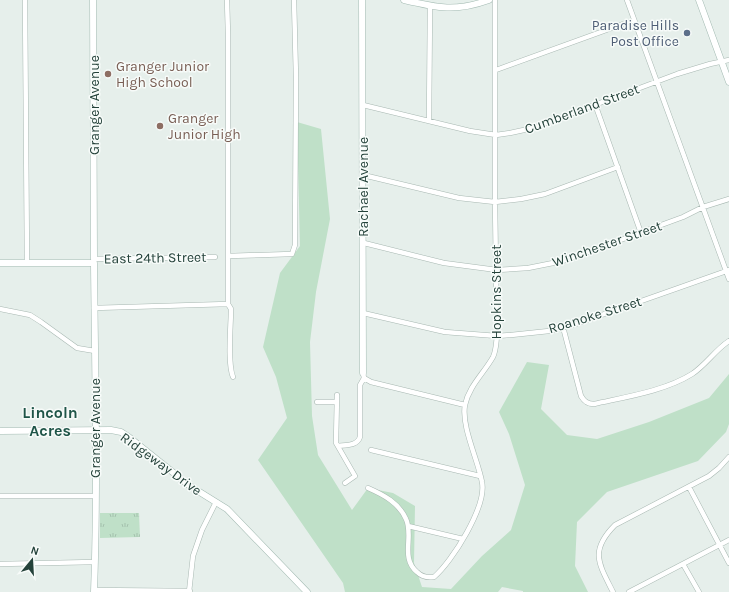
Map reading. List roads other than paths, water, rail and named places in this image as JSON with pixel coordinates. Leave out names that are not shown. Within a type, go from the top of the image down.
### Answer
[{"type":"street","points":[[26,0],[27,263]]},
{"type":"street","name":"Granger Avenue","points":[[93,0],[96,430],[94,591]]},
{"type":"street","points":[[227,0],[228,304],[231,309],[230,357],[234,377]]},
{"type":"street","points":[[228,256],[292,254],[295,245],[296,77],[294,0]]},
{"type":"street","name":"Rachael Avenue","points":[[362,0],[364,243],[363,376]]},
{"type":"street","points":[[404,0],[444,8],[472,6],[490,0]]},
{"type":"street","name":"Hopkins Street","points":[[368,488],[387,497],[403,514],[410,534],[408,556],[410,563],[416,572],[426,578],[434,577],[443,568],[463,540],[480,504],[483,488],[468,432],[465,405],[474,385],[493,356],[496,348],[497,336],[495,202],[495,0]]},
{"type":"street","points":[[627,0],[729,279]]},
{"type":"street","points":[[699,0],[729,82]]},
{"type":"street","points":[[429,121],[430,6]]},
{"type":"street","points":[[496,70],[634,20]]},
{"type":"street","name":"Cumberland Street","points":[[363,105],[470,131],[496,134],[529,129],[657,81],[721,61],[729,60]]},
{"type":"street","points":[[595,104],[641,233]]},
{"type":"street","points":[[363,175],[458,198],[495,202],[545,194],[618,167]]},
{"type":"street","name":"Winchester Street","points":[[364,243],[444,263],[496,270],[528,268],[563,261],[683,217],[703,207],[729,199]]},
{"type":"street","name":"East 24th Street","points":[[0,263],[215,257]]},
{"type":"street","name":"Roanoke Street","points":[[363,313],[445,332],[497,336],[549,331],[581,322],[727,271]]},
{"type":"street","points":[[94,308],[228,304]]},
{"type":"street","points":[[0,309],[30,316],[41,322],[77,348],[95,351]]},
{"type":"street","points":[[563,327],[580,393],[584,401],[590,404],[664,387],[682,380],[694,373],[721,346],[729,341]]},
{"type":"street","points":[[338,446],[356,443],[359,441],[360,385],[363,376],[371,382],[465,405]]},
{"type":"street","points":[[337,395],[336,443],[355,476],[345,484]]},
{"type":"street","points":[[316,402],[336,402]]},
{"type":"street","name":"Ridgeway Drive","points":[[0,431],[111,430],[121,432],[190,486],[216,502],[230,513],[308,592]]},
{"type":"street","points":[[371,450],[480,476]]},
{"type":"street","points":[[614,592],[599,561],[601,544],[606,535],[615,525],[709,476],[729,458]]},
{"type":"street","points":[[689,487],[729,563]]},
{"type":"street","points":[[0,496],[95,496]]},
{"type":"street","points":[[94,591],[189,591],[193,556],[202,530],[216,502]]},
{"type":"street","points":[[408,526],[463,540]]},
{"type":"street","points":[[629,592],[729,540]]},
{"type":"street","points":[[0,564],[95,562]]},
{"type":"street","points":[[683,564],[699,592]]},
{"type":"place","name":"Paradise Hills Post Office","points":[[687,33]]},
{"type":"place","name":"Granger Junior High School","points":[[108,74]]},
{"type":"place","name":"Granger Junior High","points":[[160,126]]},
{"type":"district","name":"Lincoln Acres","points":[[50,421]]}]
